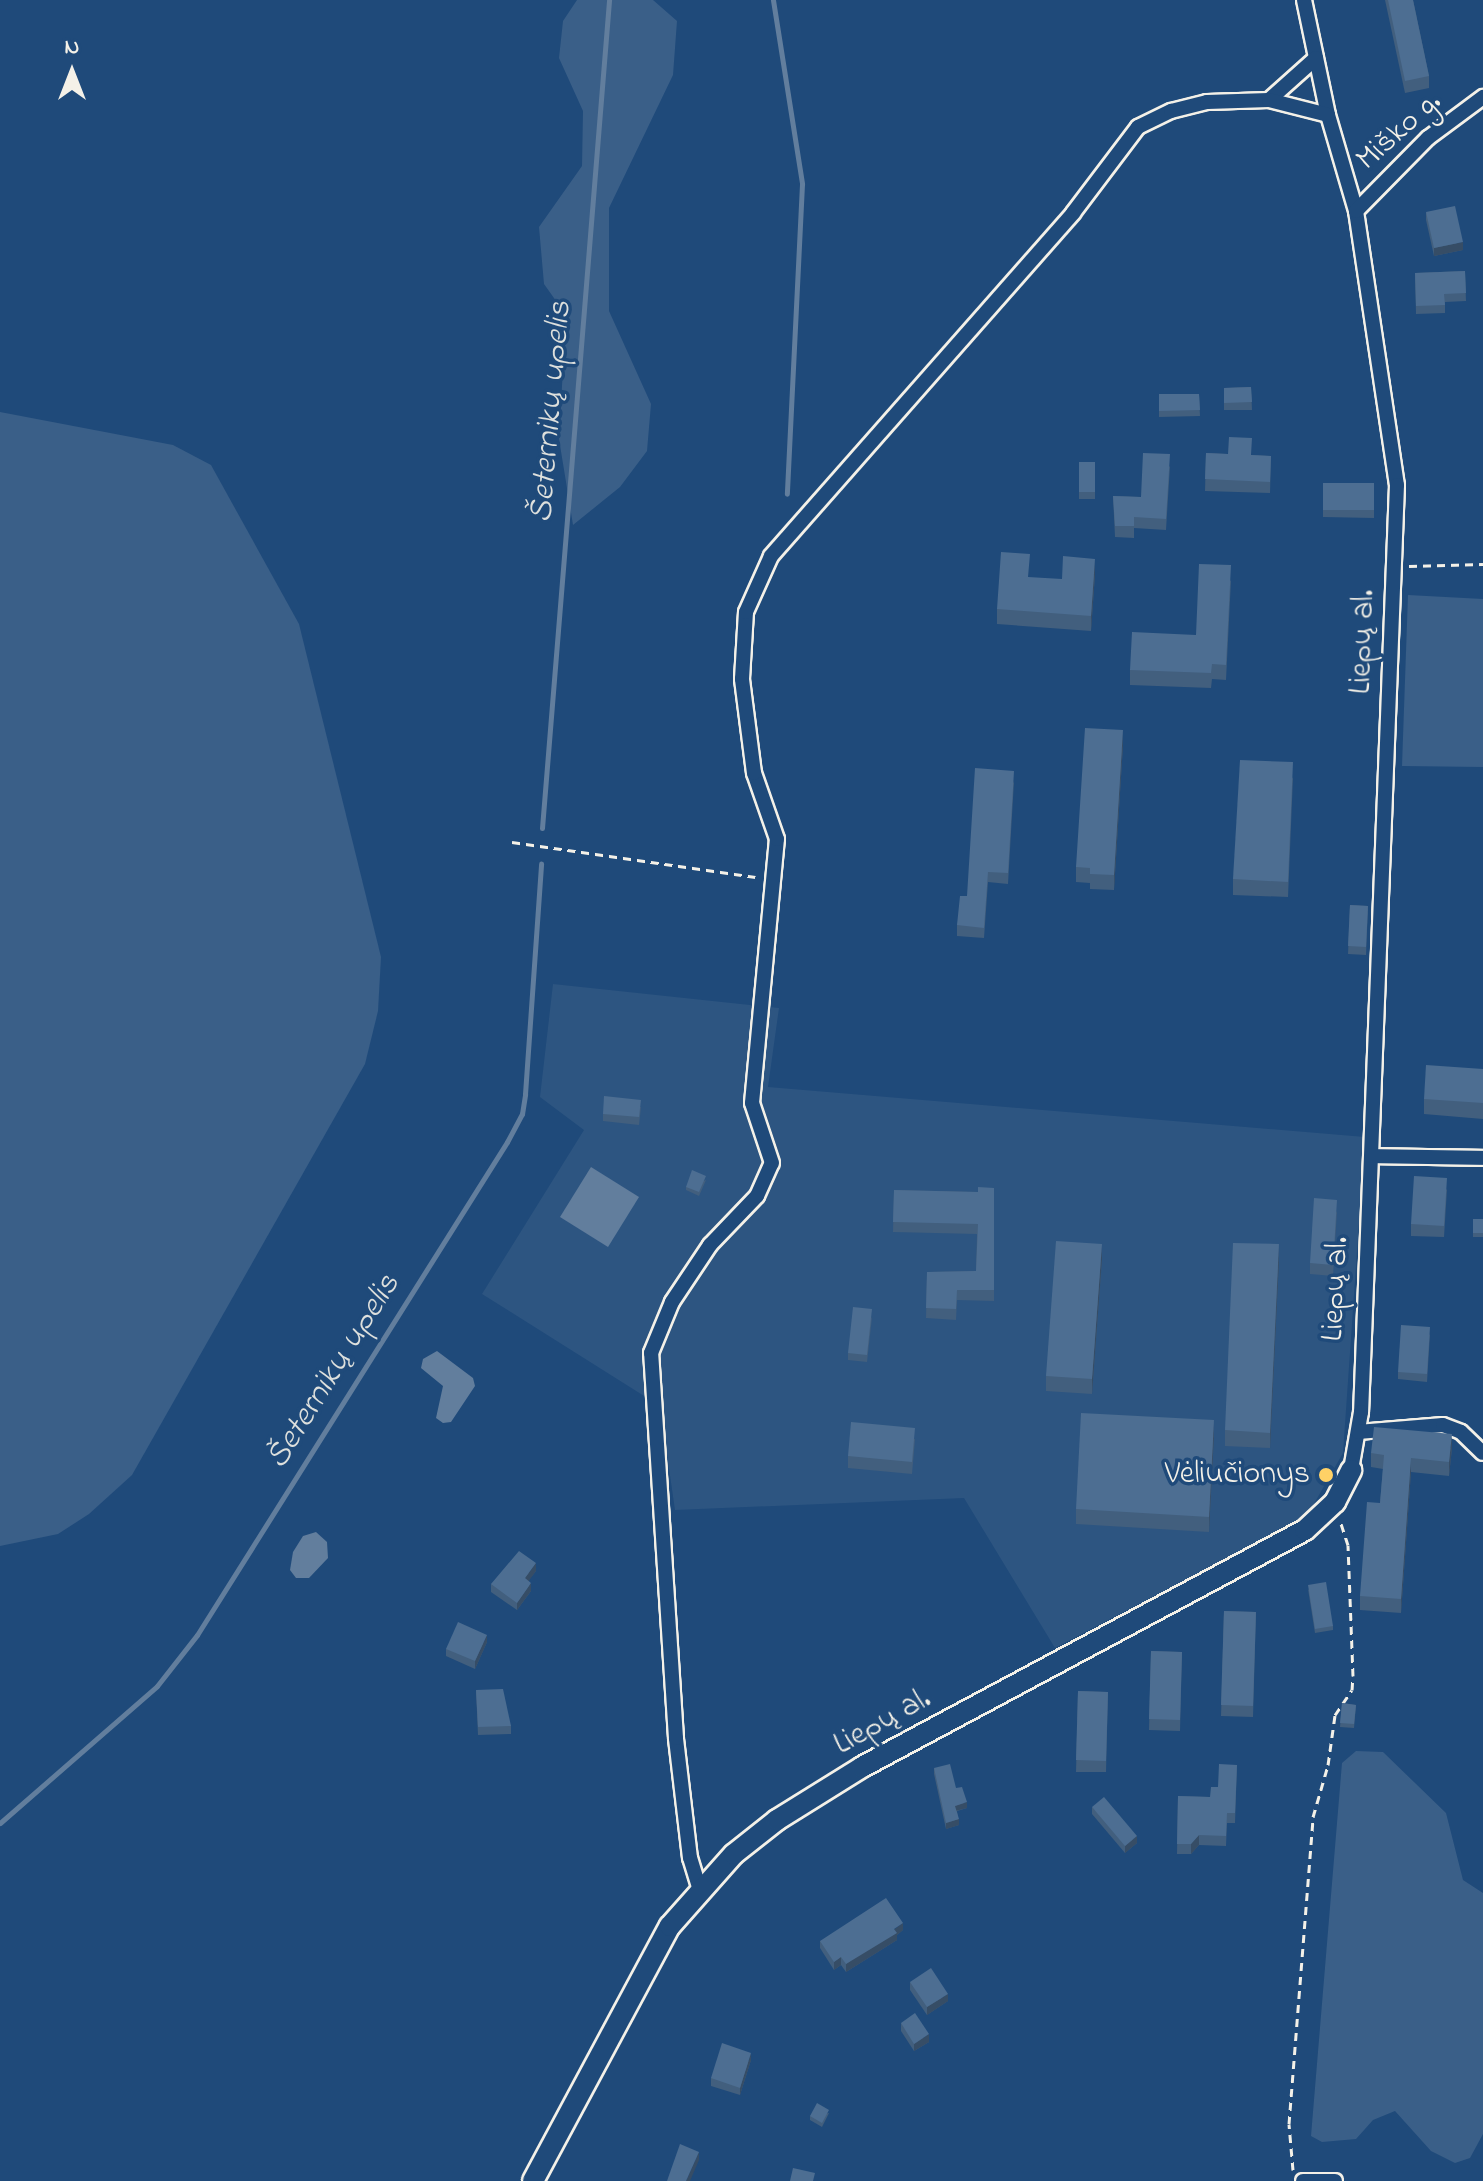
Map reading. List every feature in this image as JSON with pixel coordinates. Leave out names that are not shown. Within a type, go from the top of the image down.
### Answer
[{"type":"main road","name":"Liepų al.","points":[[533,2181],[635,1983],[699,1887],[755,1837],[814,1795],[1305,1530],[1335,1502],[1351,1470]]},
{"type":"street","name":"Liepų al.","points":[[1304,0],[1328,115],[1356,211],[1397,485],[1397,566],[1373,1156],[1358,1432],[1351,1470]]},
{"type":"street","points":[[1269,100],[1316,58]]},
{"type":"street","name":"Miško g.","points":[[1356,211],[1428,138],[1483,97]]},
{"type":"street","points":[[699,1887],[690,1858],[676,1738],[651,1353],[672,1302],[710,1245],[757,1196],[772,1163],[752,1103],[776,880],[777,839],[754,773],[742,679],[746,612],[771,556],[1073,213],[1138,127],[1171,111],[1207,102],[1269,100],[1328,115]]},
{"type":"street","points":[[1373,1156],[1483,1158]]},
{"type":"street","points":[[1358,1432],[1443,1425],[1461,1432],[1483,1453]]},
{"type":"street","points":[[1303,2181],[1335,2181]]},
{"type":"path","points":[[1397,566],[1483,564]]},
{"type":"path","points":[[512,842],[776,880]]},
{"type":"path","points":[[1295,2181],[1289,2124],[1313,1817],[1328,1765],[1335,1715],[1352,1690],[1353,1676],[1348,1545],[1335,1502]]},
{"type":"shaded area","points":[[577,0],[653,0],[677,21],[673,75],[609,208],[609,311],[651,404],[647,451],[620,487],[573,525],[559,439],[566,315],[544,284],[539,227],[582,166],[583,111],[559,58],[563,21]]},
{"type":"shaded area","points":[[0,412],[173,445],[211,465],[299,624],[381,957],[378,1011],[365,1064],[132,1475],[89,1514],[58,1534],[0,1546]]},
{"type":"shaded area","points":[[1408,595],[1483,599],[1483,767],[1402,766]]},
{"type":"shaded area","points":[[553,984],[779,1008],[768,1087],[1365,1137],[1343,1453],[1307,1516],[1055,1648],[964,1498],[675,1510],[660,1406],[482,1294],[584,1130],[540,1097]]},
{"type":"shaded area","points":[[591,1167],[639,1197],[608,1247],[560,1217]]},
{"type":"shaded area","points":[[437,1351],[473,1378],[475,1386],[451,1422],[443,1423],[436,1418],[443,1386],[421,1368],[423,1359]]},
{"type":"shaded area","points":[[316,1532],[327,1542],[328,1558],[309,1578],[296,1578],[290,1570],[293,1552],[303,1536]]},
{"type":"shaded area","points":[[1356,1751],[1383,1752],[1446,1813],[1463,1880],[1483,1893],[1483,2134],[1470,2158],[1455,2163],[1431,2151],[1395,2111],[1373,2120],[1356,2139],[1322,2142],[1311,2136],[1342,1763]]},
{"type":"building","points":[[1388,0],[1413,0],[1429,76],[1405,81]]},
{"type":"building","points":[[1455,206],[1463,242],[1434,248],[1426,212]]},
{"type":"building","points":[[1465,271],[1466,293],[1444,294],[1445,305],[1416,306],[1415,273]]},
{"type":"building","points":[[1251,387],[1252,402],[1224,403],[1224,388]]},
{"type":"building","points":[[1159,394],[1199,394],[1200,410],[1159,411]]},
{"type":"building","points":[[1229,437],[1252,438],[1251,455],[1271,456],[1270,482],[1205,479],[1206,453],[1228,454]]},
{"type":"building","points":[[1143,453],[1170,454],[1166,519],[1134,517],[1134,526],[1115,526],[1113,496],[1141,497]]},
{"type":"building","points":[[1079,462],[1095,462],[1095,492],[1079,492]]},
{"type":"building","points":[[1323,483],[1374,483],[1374,510],[1323,510]]},
{"type":"building","points":[[1001,552],[1030,554],[1028,577],[1062,579],[1063,556],[1095,559],[1091,616],[997,609]]},
{"type":"building","points":[[1199,564],[1231,565],[1226,665],[1212,664],[1211,673],[1130,670],[1132,632],[1196,635]]},
{"type":"building","points":[[1085,728],[1123,730],[1114,875],[1090,874],[1090,868],[1076,867]]},
{"type":"building","points":[[1240,760],[1293,762],[1288,882],[1233,879]]},
{"type":"building","points":[[975,768],[1014,771],[1008,873],[988,872],[984,928],[957,925],[960,896],[967,896]]},
{"type":"building","points":[[1350,905],[1368,906],[1366,947],[1348,946]]},
{"type":"building","points":[[1426,1065],[1483,1069],[1483,1103],[1424,1099]]},
{"type":"building","points":[[604,1096],[641,1100],[639,1117],[603,1114]]},
{"type":"building","points":[[692,1170],[706,1176],[699,1192],[686,1187]]},
{"type":"building","points":[[1414,1176],[1447,1178],[1444,1226],[1411,1224]]},
{"type":"building","points":[[978,1187],[994,1188],[994,1290],[957,1290],[956,1309],[926,1308],[927,1272],[976,1271],[978,1224],[893,1222],[894,1190],[978,1192]]},
{"type":"building","points":[[1314,1198],[1337,1200],[1333,1265],[1310,1263]]},
{"type":"building","points":[[1473,1219],[1483,1219],[1483,1233],[1473,1233]]},
{"type":"building","points":[[1056,1241],[1102,1244],[1092,1379],[1046,1376]]},
{"type":"building","points":[[1233,1243],[1279,1244],[1270,1433],[1225,1430]]},
{"type":"building","points":[[853,1307],[872,1309],[867,1355],[848,1353]]},
{"type":"building","points":[[1401,1325],[1430,1327],[1427,1374],[1398,1372]]},
{"type":"building","points":[[1081,1413],[1214,1420],[1209,1517],[1076,1509]]},
{"type":"building","points":[[851,1422],[915,1428],[912,1462],[848,1456]]},
{"type":"building","points":[[1374,1427],[1452,1434],[1449,1462],[1411,1458],[1401,1599],[1360,1596],[1367,1502],[1380,1503],[1384,1455],[1371,1453]]},
{"type":"building","points":[[519,1551],[536,1563],[525,1578],[531,1583],[517,1603],[491,1584]]},
{"type":"building","points":[[1326,1582],[1333,1626],[1315,1629],[1308,1585]]},
{"type":"building","points":[[1224,1611],[1256,1612],[1253,1706],[1221,1705]]},
{"type":"building","points":[[458,1622],[487,1635],[475,1661],[446,1649]]},
{"type":"building","points":[[1151,1651],[1182,1652],[1180,1720],[1149,1719]]},
{"type":"building","points":[[503,1689],[511,1726],[478,1727],[476,1690]]},
{"type":"building","points":[[1078,1691],[1108,1692],[1106,1761],[1076,1760]]},
{"type":"building","points":[[1342,1703],[1356,1705],[1354,1724],[1340,1723]]},
{"type":"building","points":[[950,1764],[956,1788],[962,1787],[967,1802],[955,1806],[959,1819],[946,1823],[934,1768]]},
{"type":"building","points":[[1219,1764],[1237,1765],[1235,1813],[1227,1813],[1226,1836],[1199,1835],[1191,1844],[1177,1844],[1178,1796],[1210,1797],[1211,1787],[1218,1787]]},
{"type":"building","points":[[1104,1797],[1137,1836],[1125,1846],[1092,1807]]},
{"type":"building","points":[[886,1898],[903,1923],[894,1929],[897,1933],[846,1964],[841,1957],[834,1962],[820,1941]]},
{"type":"building","points":[[931,1968],[948,1994],[927,2007],[910,1982]]},
{"type":"building","points":[[915,2013],[929,2034],[914,2044],[901,2023]]},
{"type":"building","points":[[722,2043],[751,2053],[740,2088],[711,2078]]},
{"type":"building","points":[[817,2103],[829,2110],[822,2123],[810,2116]]},
{"type":"building","points":[[680,2144],[699,2152],[686,2181],[667,2181]]},
{"type":"building","points":[[793,2168],[815,2173],[813,2181],[790,2181]]},
{"type":"waterway","name":"Šeternikų upelis","points":[[542,828],[609,0]]},
{"type":"waterway","points":[[773,0],[802,184],[787,494]]},
{"type":"waterway","name":"Šeternikų upelis","points":[[0,1823],[157,1686],[197,1635],[507,1142],[522,1114],[525,1094],[541,864]]},
{"type":"place","name":"Vėliučionys","points":[[1326,1475]]}]
